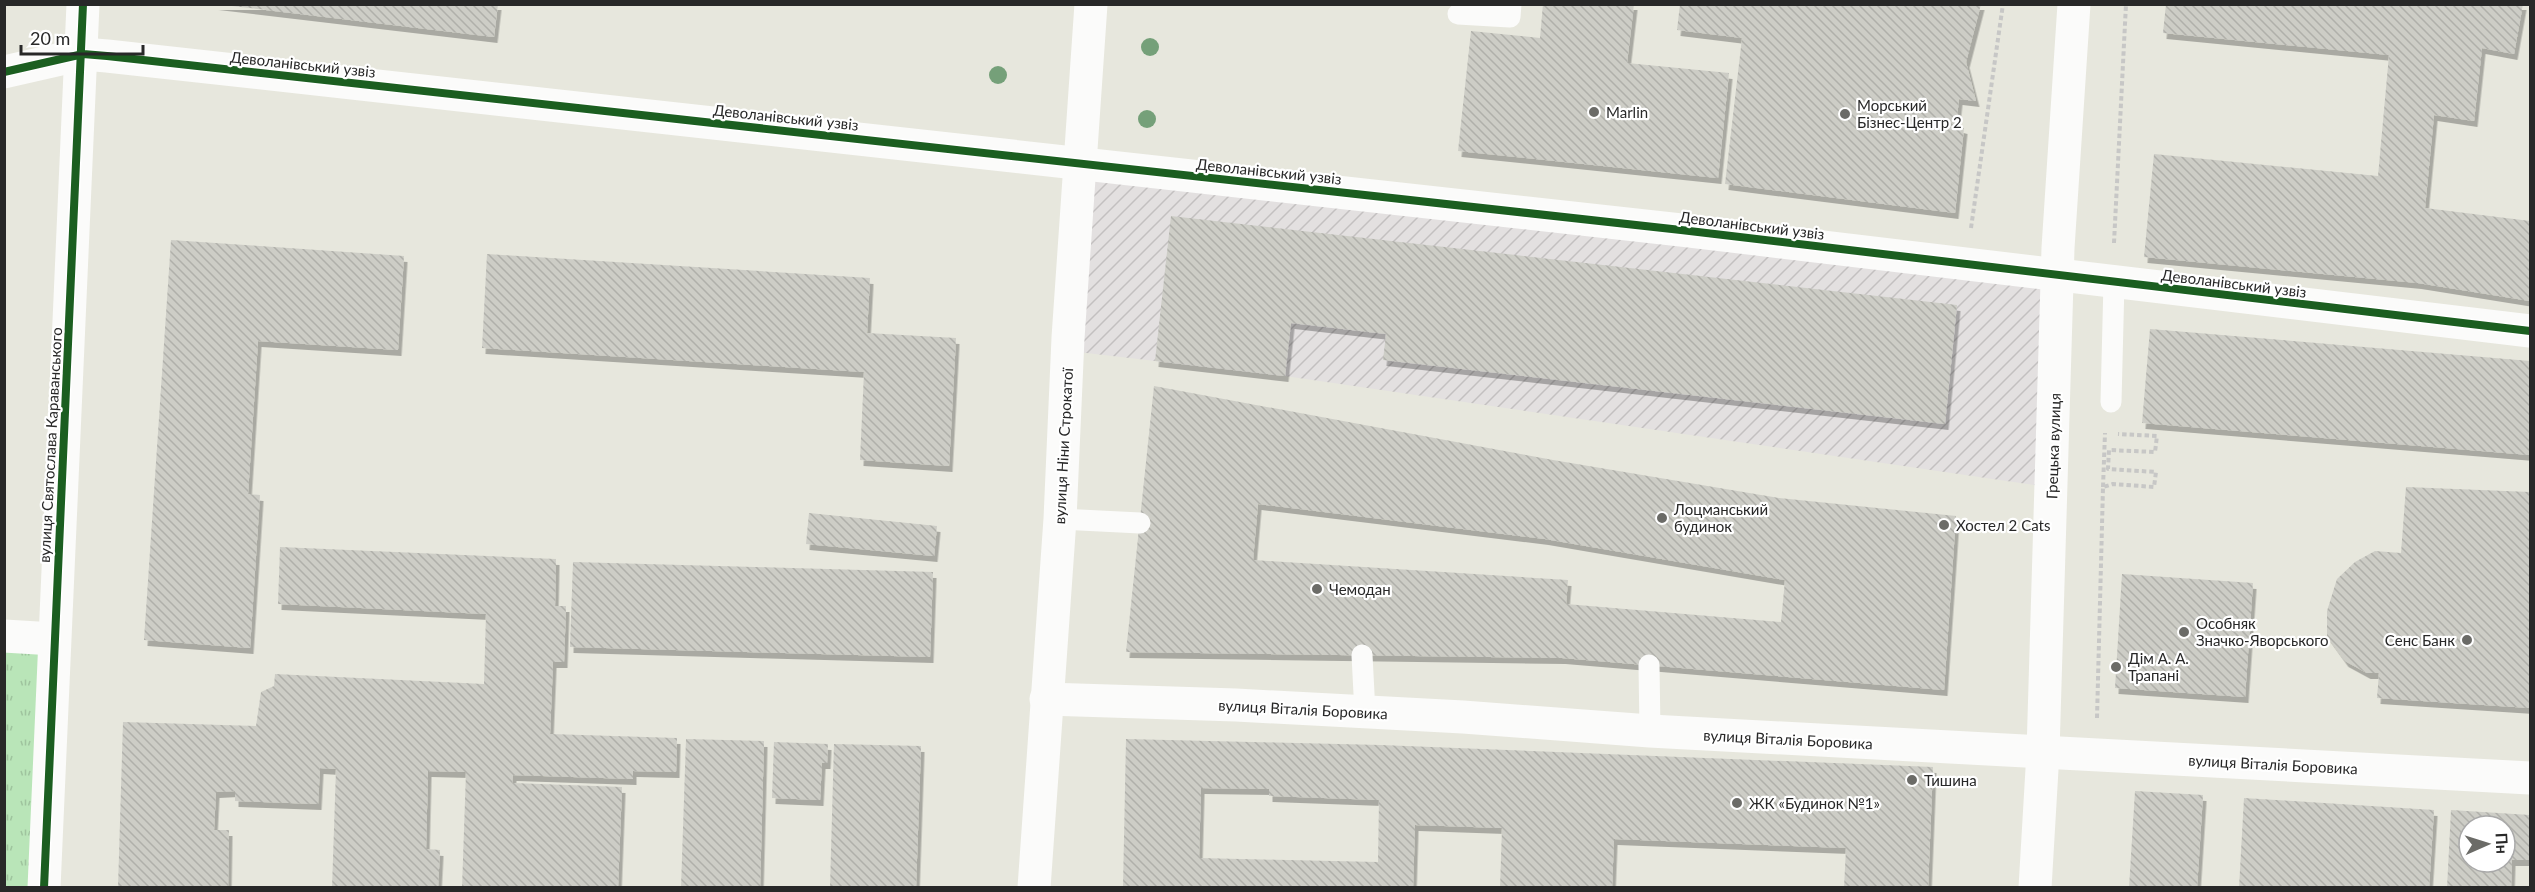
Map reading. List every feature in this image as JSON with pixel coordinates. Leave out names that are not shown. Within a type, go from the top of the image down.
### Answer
[{"type":"street","name":"вулиця Святослава Караванського","points":[[44,888],[83,4]]},
{"type":"street","name":"Грецька вулиця","points":[[2035,888],[2043,752],[2058,248],[2074,4]]},
{"type":"street","name":"вулиця Ніни Строкатої","points":[[1034,888],[1060,519],[1068,338],[1090,13]]},
{"type":"street","name":"Деволанівський узвіз","points":[[4,72],[83,54],[107,56],[1657,228],[2530,332]]},
{"type":"street","points":[[4,636],[54,639]]},
{"type":"street","name":"вулиця Віталія Боровика","points":[[1046,699],[1236,705],[1463,717],[1650,731],[2530,778]]},
{"type":"lane","points":[[1458,14],[1510,17],[1511,4]]},
{"type":"lane","points":[[2110,402],[2114,282]]},
{"type":"lane","points":[[1060,519],[1140,523]]},
{"type":"lane","points":[[1362,655],[1365,713]]},
{"type":"lane","points":[[1649,665],[1650,731]]},
{"type":"path","points":[[1966,265],[2003,4]]},
{"type":"path","points":[[2096,755],[2103,487],[2113,484],[2154,487],[2156,472],[2108,469],[2109,450],[2155,452],[2157,436],[2109,433],[2110,402]]},
{"type":"shaded area","points":[[1082,165],[2053,281],[2047,487],[1285,376],[1069,351]]},
{"type":"green space","points":[[4,639],[48,642],[41,887],[5,887]]},
{"type":"building","points":[[215,4],[498,4],[494,37]]},
{"type":"building","name":"Marlin","points":[[1543,4],[1634,4],[1627,63],[1729,73],[1718,178],[1458,151],[1471,31],[1540,38]]},
{"type":"building","name":"Морський Бізнес-Центр 2","points":[[1680,4],[1981,4],[1966,62],[1976,101],[1959,99],[1956,126],[1964,128],[1955,213],[1725,184],[1742,38],[1677,30]]},
{"type":"building","points":[[2166,4],[2523,4],[2514,54],[2482,48],[2474,121],[2434,115],[2425,208],[2530,221],[2530,301],[2418,283],[2144,257],[2154,154],[2378,176],[2389,55],[2163,33]]},
{"type":"building","points":[[1171,216],[1957,305],[1945,424],[1383,360],[1386,334],[1291,323],[1285,376],[1155,361]]},
{"type":"building","points":[[171,240],[404,256],[398,350],[258,341],[248,494],[260,495],[250,648],[144,640]]},
{"type":"building","points":[[487,254],[870,278],[867,333],[956,338],[949,466],[860,460],[864,372],[482,348]]},
{"type":"building","points":[[2150,329],[2530,361],[2530,455],[2142,423]]},
{"type":"building","points":[[1154,386],[1553,460],[1779,498],[1956,516],[1944,690],[1562,658],[1126,652]],"holes":[[[1258,504],[1545,539],[1785,580],[1781,622],[1566,604],[1568,580],[1253,560]]]},
{"type":"building","points":[[2406,487],[2530,492],[2530,708],[2377,698],[2379,673],[2367,673],[2345,661],[2327,636],[2327,611],[2337,579],[2355,562],[2375,551],[2401,553]]},
{"type":"building","points":[[809,513],[937,526],[934,556],[806,544]]},
{"type":"building","points":[[280,547],[556,559],[555,606],[566,606],[564,662],[553,662],[550,734],[677,738],[676,772],[633,771],[633,779],[513,775],[512,783],[622,787],[618,888],[462,888],[466,772],[428,771],[426,849],[440,850],[438,888],[332,888],[336,769],[320,768],[318,804],[235,801],[235,791],[216,792],[214,830],[229,830],[228,888],[118,888],[123,722],[256,726],[261,692],[274,686],[275,674],[484,684],[486,614],[278,604]]},
{"type":"building","points":[[573,562],[933,572],[930,657],[570,647]]},
{"type":"building","name":"Особняк Значко-Яворського","points":[[2122,574],[2253,583],[2245,697],[2115,688]]},
{"type":"building","points":[[686,739],[764,741],[760,888],[681,888]]},
{"type":"building","points":[[1126,739],[1381,745],[1933,767],[1928,888],[1844,888],[1846,848],[1614,839],[1612,888],[1500,888],[1502,828],[1415,825],[1413,888],[1123,888]],"holes":[[[1201,788],[1269,789],[1269,796],[1379,800],[1378,862],[1199,858]]]},
{"type":"building","points":[[774,742],[828,744],[827,763],[822,763],[820,800],[772,798]]},
{"type":"building","points":[[834,744],[921,746],[916,888],[830,888]]},
{"type":"building","points":[[2135,791],[2203,795],[2197,888],[2129,888]]},
{"type":"building","points":[[2244,798],[2434,810],[2429,888],[2239,888]]},
{"type":"building","points":[[2451,810],[2514,814],[2457,814],[2457,874],[2512,874],[2511,888],[2447,888]]},
{"type":"building","points":[[2517,814],[2530,815],[2530,860],[2517,860]]},
{"type":"cycle path","points":[[44,888],[83,4]]},
{"type":"cycle path","points":[[4,72],[83,54],[107,56],[1681,230],[2530,331]]},
{"type":"place","name":"Marlin","points":[[1594,112]]},
{"type":"place","name":"Морський Бізнес-Центр 2","points":[[1845,114]]},
{"type":"place","name":"Лоцманський будинок","points":[[1662,518]]},
{"type":"place","name":"Хостел 2 Cats","points":[[1944,525]]},
{"type":"place","name":"Чемодан","points":[[1317,589]]},
{"type":"place","name":"Особняк Значко-Яворського","points":[[2184,632]]},
{"type":"place","name":"Сенс Банк","points":[[2467,640]]},
{"type":"place","name":"Дім А. А. Трапані","points":[[2116,667]]},
{"type":"place","name":"Тишина","points":[[1912,780]]},
{"type":"place","name":"ЖК «Будинок №1»","points":[[1737,803]]}]
